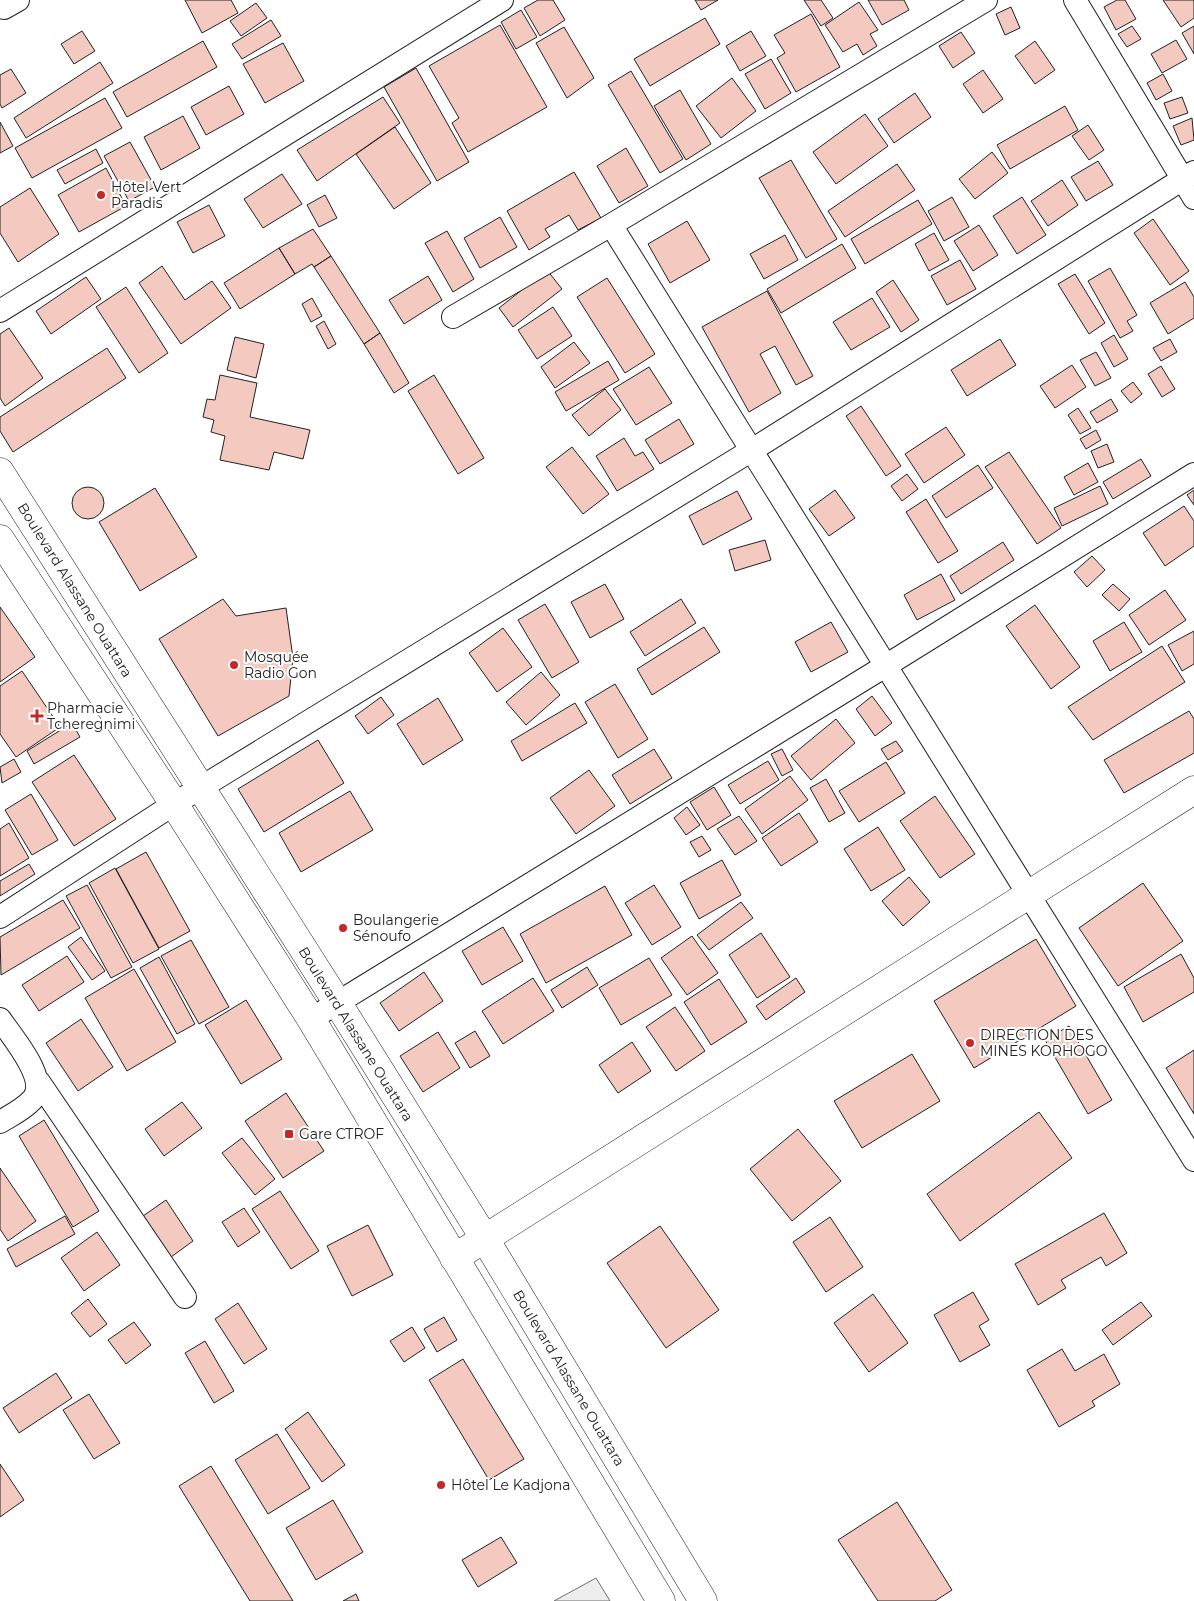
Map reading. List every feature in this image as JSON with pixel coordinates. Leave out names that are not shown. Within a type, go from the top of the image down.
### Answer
[{"type":"main road","name":"Boulevard Alassane Ouattara","points":[[0,472],[337,1002],[485,1240],[703,1601]]},
{"type":"main road","points":[[0,539],[174,804],[311,1019],[662,1601]]},
{"type":"main road","points":[[454,1258],[1028,893],[1194,790]]},
{"type":"street","points":[[0,311],[479,6],[502,0]]},
{"type":"street","points":[[453,317],[612,225],[986,0]]},
{"type":"street","points":[[1075,0],[1188,176],[1194,198]]},
{"type":"street","points":[[0,917],[174,804],[752,450],[1188,176]]},
{"type":"street","points":[[612,225],[1194,1160]]},
{"type":"street","points":[[311,1019],[1194,474]]},
{"type":"street","points":[[0,1019],[34,1071],[39,1082],[185,1297]]},
{"type":"street","points":[[0,1122],[33,1100],[38,1091],[39,1082]]},
{"type":"shaded area","points":[[596,1578],[610,1601],[554,1601]]},
{"type":"building","points":[[185,0],[231,0],[238,13],[202,33]]},
{"type":"building","points":[[538,0],[553,0],[565,20],[540,36],[524,8]]},
{"type":"building","points":[[695,0],[718,0],[701,10]]},
{"type":"building","points":[[804,0],[821,0],[833,18],[821,26]]},
{"type":"building","points":[[868,0],[904,0],[909,10],[882,25]]},
{"type":"building","points":[[1117,0],[1125,0],[1136,19],[1116,30],[1104,7]]},
{"type":"building","points":[[1163,0],[1194,0],[1194,18],[1181,27]]},
{"type":"building","points":[[859,2],[878,30],[870,34],[877,46],[863,55],[857,44],[843,52],[825,25]]},
{"type":"building","points":[[256,3],[267,18],[241,36],[230,21]]},
{"type":"building","points":[[1011,7],[1020,28],[1005,35],[996,14]]},
{"type":"building","points":[[521,10],[537,37],[516,49],[501,22]]},
{"type":"building","points":[[811,14],[840,67],[796,92],[777,58],[785,53],[774,35]]},
{"type":"building","points":[[705,18],[720,44],[650,86],[634,59]]},
{"type":"building","points":[[271,20],[281,36],[242,59],[232,44]]},
{"type":"building","points":[[500,25],[547,107],[468,152],[452,123],[459,118],[429,66]]},
{"type":"building","points":[[1132,26],[1141,39],[1127,47],[1118,34]]},
{"type":"building","points":[[1194,26],[1194,54],[1182,33]]},
{"type":"building","points":[[564,27],[594,78],[567,98],[536,43]]},
{"type":"building","points":[[82,31],[95,51],[74,64],[61,44]]},
{"type":"building","points":[[751,31],[766,56],[740,71],[726,46]]},
{"type":"building","points":[[961,32],[975,53],[953,68],[939,46]]},
{"type":"building","points":[[1176,40],[1187,59],[1162,73],[1151,54]]},
{"type":"building","points":[[203,41],[217,67],[127,117],[113,92]]},
{"type":"building","points":[[1035,41],[1055,70],[1035,84],[1015,56]]},
{"type":"building","points":[[283,43],[304,81],[265,103],[243,64]]},
{"type":"building","points":[[771,59],[791,93],[765,109],[745,74]]},
{"type":"building","points":[[100,62],[113,83],[26,138],[14,118]]},
{"type":"building","points":[[416,68],[469,162],[437,181],[384,87]]},
{"type":"building","points":[[11,69],[26,93],[2,108],[0,104],[0,75]]},
{"type":"building","points":[[983,70],[1003,99],[983,113],[963,84]]},
{"type":"building","points":[[631,71],[683,159],[660,173],[608,85]]},
{"type":"building","points":[[1163,74],[1172,91],[1156,100],[1147,83]]},
{"type":"building","points":[[732,78],[756,111],[721,138],[696,106]]},
{"type":"building","points":[[229,86],[244,114],[206,135],[191,107]]},
{"type":"building","points":[[680,90],[711,144],[686,160],[654,106]]},
{"type":"building","points":[[915,93],[931,117],[894,143],[878,119]]},
{"type":"building","points":[[383,97],[400,123],[317,181],[297,150]]},
{"type":"building","points":[[1182,97],[1188,113],[1170,119],[1164,103]]},
{"type":"building","points":[[105,98],[122,128],[32,178],[15,148]]},
{"type":"building","points":[[1065,106],[1078,130],[1010,169],[997,145]]},
{"type":"building","points":[[865,114],[888,146],[836,184],[813,152]]},
{"type":"building","points":[[183,116],[200,148],[161,170],[144,137]]},
{"type":"building","points":[[1192,118],[1194,140],[1181,145],[1173,126]]},
{"type":"building","points":[[0,122],[13,146],[0,153]]},
{"type":"building","points":[[1088,125],[1104,150],[1089,160],[1072,136]]},
{"type":"building","points":[[395,127],[431,183],[394,209],[356,154]]},
{"type":"building","points":[[130,142],[155,187],[129,201],[104,156]]},
{"type":"building","points":[[626,148],[648,186],[619,203],[597,166]]},
{"type":"building","points":[[96,149],[103,163],[65,184],[57,170]]},
{"type":"building","points":[[992,152],[1008,173],[975,199],[959,179]]},
{"type":"building","points":[[791,160],[837,239],[806,258],[759,178]]},
{"type":"building","points":[[1098,161],[1113,185],[1086,201],[1071,177]]},
{"type":"building","points":[[897,164],[915,190],[845,237],[828,211]]},
{"type":"building","points":[[106,168],[126,206],[79,232],[58,195]]},
{"type":"building","points":[[574,172],[601,218],[578,230],[569,215],[545,229],[550,237],[529,250],[507,211]]},
{"type":"building","points":[[282,174],[302,204],[263,228],[244,199]]},
{"type":"building","points":[[1062,180],[1078,205],[1048,226],[1031,201]]},
{"type":"building","points":[[30,188],[59,234],[18,262],[0,233],[0,207]]},
{"type":"building","points":[[325,195],[337,218],[319,227],[307,205]]},
{"type":"building","points":[[952,197],[969,227],[944,241],[928,211]]},
{"type":"building","points":[[1022,197],[1046,235],[1017,254],[993,216]]},
{"type":"building","points":[[918,200],[932,224],[865,264],[851,239]]},
{"type":"building","points":[[209,205],[225,236],[193,253],[177,222]]},
{"type":"building","points":[[500,217],[517,247],[480,268],[464,238]]},
{"type":"building","points":[[1153,219],[1189,271],[1170,285],[1134,233]]},
{"type":"building","points":[[687,221],[710,260],[670,283],[648,244]]},
{"type":"building","points":[[979,225],[998,255],[973,271],[954,241]]},
{"type":"building","points":[[313,229],[331,256],[314,267],[312,264],[295,274],[279,248]]},
{"type":"building","points":[[447,231],[474,279],[453,292],[425,243]]},
{"type":"building","points":[[934,233],[949,260],[929,271],[915,244]]},
{"type":"building","points":[[785,235],[798,260],[764,279],[750,254]]},
{"type":"building","points":[[842,244],[856,268],[781,313],[767,289]]},
{"type":"building","points":[[279,248],[295,274],[240,309],[224,283]]},
{"type":"building","points":[[331,256],[380,333],[364,344],[314,267]]},
{"type":"building","points":[[960,260],[976,289],[947,305],[931,276]]},
{"type":"building","points":[[162,266],[185,300],[212,281],[231,308],[181,344],[139,283]]},
{"type":"building","points":[[1110,268],[1137,315],[1127,321],[1133,331],[1120,338],[1088,281]]},
{"type":"building","points":[[547,270],[562,289],[513,327],[499,308]]},
{"type":"building","points":[[1075,274],[1105,323],[1089,334],[1058,284]]},
{"type":"building","points":[[428,276],[442,300],[404,324],[389,300]]},
{"type":"building","points":[[86,277],[101,299],[51,334],[36,311]]},
{"type":"building","points":[[607,278],[655,354],[625,373],[577,297]]},
{"type":"building","points":[[893,280],[919,320],[901,332],[876,292]]},
{"type":"building","points":[[1185,282],[1194,297],[1194,318],[1168,334],[1150,303]]},
{"type":"building","points":[[126,287],[168,353],[139,373],[96,307]]},
{"type":"building","points":[[767,291],[813,376],[796,385],[775,346],[760,354],[781,393],[749,412],[702,327]]},
{"type":"building","points":[[312,298],[322,316],[311,322],[302,304]]},
{"type":"building","points":[[872,298],[890,327],[851,350],[833,322]]},
{"type":"building","points":[[553,307],[572,336],[537,359],[518,330]]},
{"type":"building","points":[[324,321],[336,344],[328,349],[316,326]]},
{"type":"building","points":[[9,328],[43,378],[5,406],[0,398],[0,334]]},
{"type":"building","points":[[380,333],[409,383],[394,393],[364,344]]},
{"type":"building","points":[[1114,335],[1128,359],[1114,367],[1101,343]]},
{"type":"building","points":[[235,337],[264,344],[256,378],[227,370]]},
{"type":"building","points":[[1000,339],[1016,365],[967,396],[951,370]]},
{"type":"building","points":[[1170,339],[1177,352],[1161,361],[1153,348]]},
{"type":"building","points":[[574,342],[590,363],[555,388],[541,367]]},
{"type":"building","points":[[107,348],[126,378],[13,452],[0,431],[0,417]]},
{"type":"building","points":[[1096,352],[1111,378],[1095,386],[1080,360]]},
{"type":"building","points":[[608,361],[619,380],[566,411],[555,392]]},
{"type":"building","points":[[1072,365],[1086,387],[1055,408],[1040,386]]},
{"type":"building","points":[[1161,366],[1175,389],[1162,397],[1148,374]]},
{"type":"building","points":[[649,367],[672,403],[636,425],[613,389]]},
{"type":"building","points":[[220,375],[257,383],[250,417],[310,430],[303,459],[274,452],[269,470],[220,460],[225,436],[211,432],[214,420],[203,417],[207,399],[215,400]]},
{"type":"building","points":[[434,375],[484,458],[458,474],[408,391]]},
{"type":"building","points":[[1133,382],[1142,394],[1131,403],[1121,391]]},
{"type":"building","points":[[605,389],[621,410],[589,436],[572,415]]},
{"type":"building","points":[[1111,399],[1118,411],[1097,423],[1090,412]]},
{"type":"building","points":[[861,406],[901,466],[886,476],[846,416]]},
{"type":"building","points":[[1078,408],[1091,428],[1080,434],[1068,415]]},
{"type":"building","points":[[679,419],[694,444],[660,464],[645,440]]},
{"type":"building","points":[[946,427],[965,455],[924,483],[905,454]]},
{"type":"building","points":[[1096,430],[1101,440],[1086,449],[1080,439]]},
{"type":"building","points":[[624,438],[635,456],[643,452],[654,469],[617,491],[596,456]]},
{"type":"building","points":[[1107,444],[1114,462],[1098,468],[1091,451]]},
{"type":"building","points":[[572,447],[609,494],[583,514],[546,467]]},
{"type":"building","points":[[1009,452],[1061,528],[1037,544],[985,467]]},
{"type":"building","points":[[1141,459],[1151,476],[1113,499],[1103,482]]},
{"type":"building","points":[[1088,463],[1098,482],[1074,495],[1064,477]]},
{"type":"building","points":[[978,465],[993,488],[946,518],[932,496]]},
{"type":"building","points":[[907,474],[918,489],[902,501],[891,486]]},
{"type":"building","points":[[1100,486],[1108,504],[1062,526],[1054,508]]},
{"type":"building","points":[[88,487],[100,491],[104,503],[100,515],[88,519],[76,515],[72,503],[76,491]]},
{"type":"building","points":[[155,488],[197,557],[140,591],[99,522]]},
{"type":"building","points":[[835,490],[855,518],[829,536],[809,509]]},
{"type":"building","points":[[1194,490],[1194,505],[1187,495]]},
{"type":"building","points":[[737,491],[752,519],[703,545],[689,516]]},
{"type":"building","points":[[926,499],[958,551],[938,563],[906,512]]},
{"type":"building","points":[[1184,506],[1194,521],[1194,546],[1165,566],[1143,533]]},
{"type":"building","points":[[765,540],[771,560],[735,571],[729,550]]},
{"type":"building","points":[[1003,542],[1014,560],[961,594],[950,576]]},
{"type":"building","points":[[1092,556],[1105,570],[1087,587],[1074,572]]},
{"type":"building","points":[[941,574],[955,600],[917,620],[904,595]]},
{"type":"building","points":[[605,584],[624,619],[590,638],[571,602]]},
{"type":"building","points":[[1113,584],[1130,599],[1119,611],[1102,595]]},
{"type":"building","points":[[1165,590],[1186,620],[1149,645],[1129,615]]},
{"type":"building","points":[[223,599],[236,616],[286,608],[293,658],[289,696],[218,736],[159,639]]},
{"type":"building","points":[[681,599],[696,623],[645,656],[630,632]]},
{"type":"building","points":[[545,604],[579,662],[552,678],[518,620]]},
{"type":"building","points":[[1035,605],[1080,667],[1051,689],[1006,626]]},
{"type":"building","points":[[0,607],[35,657],[0,682]]},
{"type":"building","points":[[831,622],[848,652],[811,672],[795,642]]},
{"type":"building","points":[[1124,622],[1142,652],[1110,671],[1093,641]]},
{"type":"building","points":[[704,627],[720,652],[652,695],[637,669]]},
{"type":"building","points":[[503,628],[532,667],[497,692],[469,653]]},
{"type":"building","points":[[1194,631],[1194,664],[1182,671],[1168,645]]},
{"type":"building","points":[[1162,646],[1185,682],[1093,740],[1068,707]]},
{"type":"building","points":[[22,671],[60,727],[16,757],[0,734],[0,686]]},
{"type":"building","points":[[541,672],[560,695],[526,725],[506,702]]},
{"type":"building","points":[[615,684],[648,739],[618,758],[585,702]]},
{"type":"building","points":[[872,696],[892,723],[875,736],[856,709]]},
{"type":"building","points":[[381,697],[394,715],[368,734],[355,716]]},
{"type":"building","points":[[438,698],[463,740],[423,765],[397,724]]},
{"type":"building","points":[[575,703],[587,723],[522,761],[511,741]]},
{"type":"building","points":[[1189,711],[1194,719],[1194,753],[1124,793],[1104,760]]},
{"type":"building","points":[[836,719],[855,743],[811,780],[791,756]]},
{"type":"building","points":[[72,723],[80,737],[34,764],[27,751]]},
{"type":"building","points":[[318,740],[344,783],[264,832],[238,789]]},
{"type":"building","points":[[896,741],[903,751],[888,760],[881,749]]},
{"type":"building","points":[[654,749],[672,778],[630,804],[612,775]]},
{"type":"building","points":[[782,749],[793,770],[782,776],[771,754]]},
{"type":"building","points":[[74,755],[116,819],[74,846],[32,782]]},
{"type":"building","points":[[14,759],[21,772],[2,783],[0,767]]},
{"type":"building","points":[[768,761],[779,780],[740,804],[728,785]]},
{"type":"building","points":[[886,762],[905,793],[859,822],[839,791]]},
{"type":"building","points":[[589,770],[615,806],[576,834],[550,798]]},
{"type":"building","points":[[790,776],[808,800],[762,834],[745,809]]},
{"type":"building","points":[[826,779],[845,813],[829,822],[810,788]]},
{"type":"building","points":[[714,787],[731,815],[707,830],[690,802]]},
{"type":"building","points":[[350,791],[373,830],[301,872],[279,833]]},
{"type":"building","points":[[31,794],[58,840],[32,855],[5,810]]},
{"type":"building","points":[[935,796],[975,854],[940,878],[900,821]]},
{"type":"building","points":[[687,807],[700,825],[686,835],[674,818]]},
{"type":"building","points":[[799,813],[818,842],[781,866],[762,838]]},
{"type":"building","points":[[739,816],[757,841],[735,855],[717,829]]},
{"type":"building","points":[[9,823],[29,858],[0,876],[0,829]]},
{"type":"building","points":[[878,827],[905,870],[871,891],[844,849]]},
{"type":"building","points":[[702,836],[711,850],[699,857],[690,842]]},
{"type":"building","points":[[146,852],[190,931],[159,948],[116,869]]},
{"type":"building","points":[[722,860],[741,895],[699,919],[680,883]]},
{"type":"building","points":[[29,864],[35,874],[0,896],[0,881]]},
{"type":"building","points":[[115,868],[159,949],[133,963],[89,883]]},
{"type":"building","points":[[909,877],[930,902],[903,926],[882,901]]},
{"type":"building","points":[[1143,883],[1183,941],[1118,986],[1079,928]]},
{"type":"building","points":[[87,885],[132,967],[111,978],[66,896]]},
{"type":"building","points":[[654,885],[681,927],[652,945],[625,903]]},
{"type":"building","points":[[605,886],[632,935],[546,983],[520,934]]},
{"type":"building","points":[[63,900],[80,928],[1,975],[0,937]]},
{"type":"building","points":[[741,902],[753,918],[709,950],[697,935]]},
{"type":"building","points":[[503,927],[523,961],[482,985],[462,951]]},
{"type":"building","points":[[761,933],[790,977],[757,998],[729,955]]},
{"type":"building","points":[[692,936],[718,973],[687,995],[661,958]]},
{"type":"building","points":[[81,937],[105,971],[92,980],[68,947]]},
{"type":"building","points":[[1036,939],[1076,1006],[974,1068],[934,1001]]},
{"type":"building","points":[[191,940],[229,1007],[199,1024],[161,956]]},
{"type":"building","points":[[1181,954],[1194,978],[1194,992],[1143,1022],[1124,987]]},
{"type":"building","points":[[67,956],[84,982],[39,1011],[22,985]]},
{"type":"building","points":[[159,957],[195,1024],[177,1034],[140,968]]},
{"type":"building","points":[[649,958],[672,995],[621,1025],[599,988]]},
{"type":"building","points":[[587,967],[598,985],[562,1008],[551,990]]},
{"type":"building","points":[[134,969],[176,1042],[127,1071],[85,998]]},
{"type":"building","points":[[424,972],[443,1001],[399,1031],[380,1003]]},
{"type":"building","points":[[533,978],[554,1011],[503,1044],[482,1011]]},
{"type":"building","points":[[796,978],[805,992],[766,1020],[756,1006]]},
{"type":"building","points":[[719,979],[747,1022],[711,1045],[684,1002]]},
{"type":"building","points":[[246,1000],[282,1059],[241,1084],[205,1025]]},
{"type":"building","points":[[675,1007],[705,1051],[676,1071],[646,1027]]},
{"type":"building","points":[[81,1019],[113,1067],[78,1091],[46,1043]]},
{"type":"building","points":[[1069,1026],[1112,1100],[1088,1114],[1045,1040]]},
{"type":"building","points":[[475,1031],[490,1056],[470,1068],[455,1043]]},
{"type":"building","points":[[438,1032],[460,1068],[423,1092],[400,1056]]},
{"type":"building","points":[[632,1042],[651,1071],[618,1093],[599,1065]]},
{"type":"building","points":[[1194,1050],[1194,1114],[1166,1068]]},
{"type":"building","points":[[912,1054],[940,1101],[862,1148],[834,1101]]},
{"type":"building","points":[[286,1093],[324,1151],[283,1178],[245,1121]]},
{"type":"building","points":[[182,1102],[202,1128],[164,1156],[145,1129]]},
{"type":"building","points":[[1039,1112],[1072,1158],[960,1241],[927,1194]]},
{"type":"building","points":[[44,1120],[99,1211],[73,1227],[19,1136]]},
{"type":"building","points":[[798,1129],[841,1181],[792,1221],[750,1169]]},
{"type":"building","points":[[242,1138],[275,1179],[255,1195],[222,1153]]},
{"type":"building","points":[[0,1168],[36,1221],[8,1241],[0,1229]]},
{"type":"building","points":[[280,1191],[319,1251],[291,1269],[252,1209]]},
{"type":"building","points":[[166,1200],[193,1241],[171,1257],[143,1216]]},
{"type":"building","points":[[244,1208],[260,1232],[238,1247],[222,1222]]},
{"type":"building","points":[[1104,1213],[1127,1253],[1106,1266],[1101,1257],[1061,1280],[1066,1288],[1038,1305],[1015,1264]]},
{"type":"building","points":[[65,1216],[75,1234],[16,1267],[7,1249]]},
{"type":"building","points":[[830,1217],[863,1267],[826,1292],[793,1242]]},
{"type":"building","points":[[368,1225],[393,1275],[352,1296],[327,1246]]},
{"type":"building","points":[[660,1226],[719,1310],[666,1348],[607,1263]]},
{"type":"building","points":[[97,1232],[120,1265],[84,1291],[61,1258]]},
{"type":"building","points":[[973,1292],[989,1320],[979,1326],[990,1345],[960,1362],[934,1315]]},
{"type":"building","points":[[873,1294],[908,1343],[869,1372],[834,1323]]},
{"type":"building","points":[[88,1299],[107,1324],[90,1337],[71,1313]]},
{"type":"building","points":[[1141,1302],[1152,1316],[1113,1345],[1102,1330]]},
{"type":"building","points":[[238,1303],[267,1349],[244,1364],[215,1319]]},
{"type":"building","points":[[444,1317],[457,1340],[437,1352],[424,1329]]},
{"type":"building","points":[[134,1322],[151,1345],[126,1364],[108,1340]]},
{"type":"building","points":[[412,1327],[425,1348],[404,1362],[390,1341]]},
{"type":"building","points":[[205,1341],[234,1391],[214,1403],[185,1353]]},
{"type":"building","points":[[1062,1349],[1075,1371],[1104,1354],[1120,1384],[1092,1401],[1095,1406],[1059,1427],[1027,1370]]},
{"type":"building","points":[[463,1359],[524,1459],[489,1480],[429,1380]]},
{"type":"building","points":[[56,1373],[72,1398],[19,1433],[3,1408]]},
{"type":"building","points":[[89,1394],[120,1443],[94,1459],[63,1410]]},
{"type":"building","points":[[308,1412],[345,1465],[322,1482],[285,1429]]},
{"type":"building","points":[[277,1434],[310,1488],[268,1514],[235,1460]]},
{"type":"building","points":[[0,1464],[24,1500],[0,1517]]},
{"type":"building","points":[[211,1466],[293,1601],[250,1601],[179,1486]]},
{"type":"building","points":[[333,1500],[363,1552],[316,1580],[286,1528]]},
{"type":"building","points":[[897,1502],[952,1590],[935,1601],[878,1601],[838,1540]]},
{"type":"building","points":[[501,1537],[517,1563],[478,1587],[462,1560]]},
{"type":"building","points":[[356,1594],[359,1601],[343,1601]]},
{"type":"place","name":"Hôtel Vert Paradis","points":[[101,195]]},
{"type":"place","name":"Mosquée Radio Gon","points":[[234,665]]},
{"type":"place","name":"Pharmacie Tcheregnimi","points":[[37,716]]},
{"type":"place","name":"Boulangerie Sénoufo","points":[[343,928]]},
{"type":"place","name":"DIRECTION DES MINES KORHOGO","points":[[970,1043]]},
{"type":"place","name":"Gare CTROF","points":[[289,1134]]},
{"type":"place","name":"Hôtel Le Kadjona","points":[[441,1485]]}]
